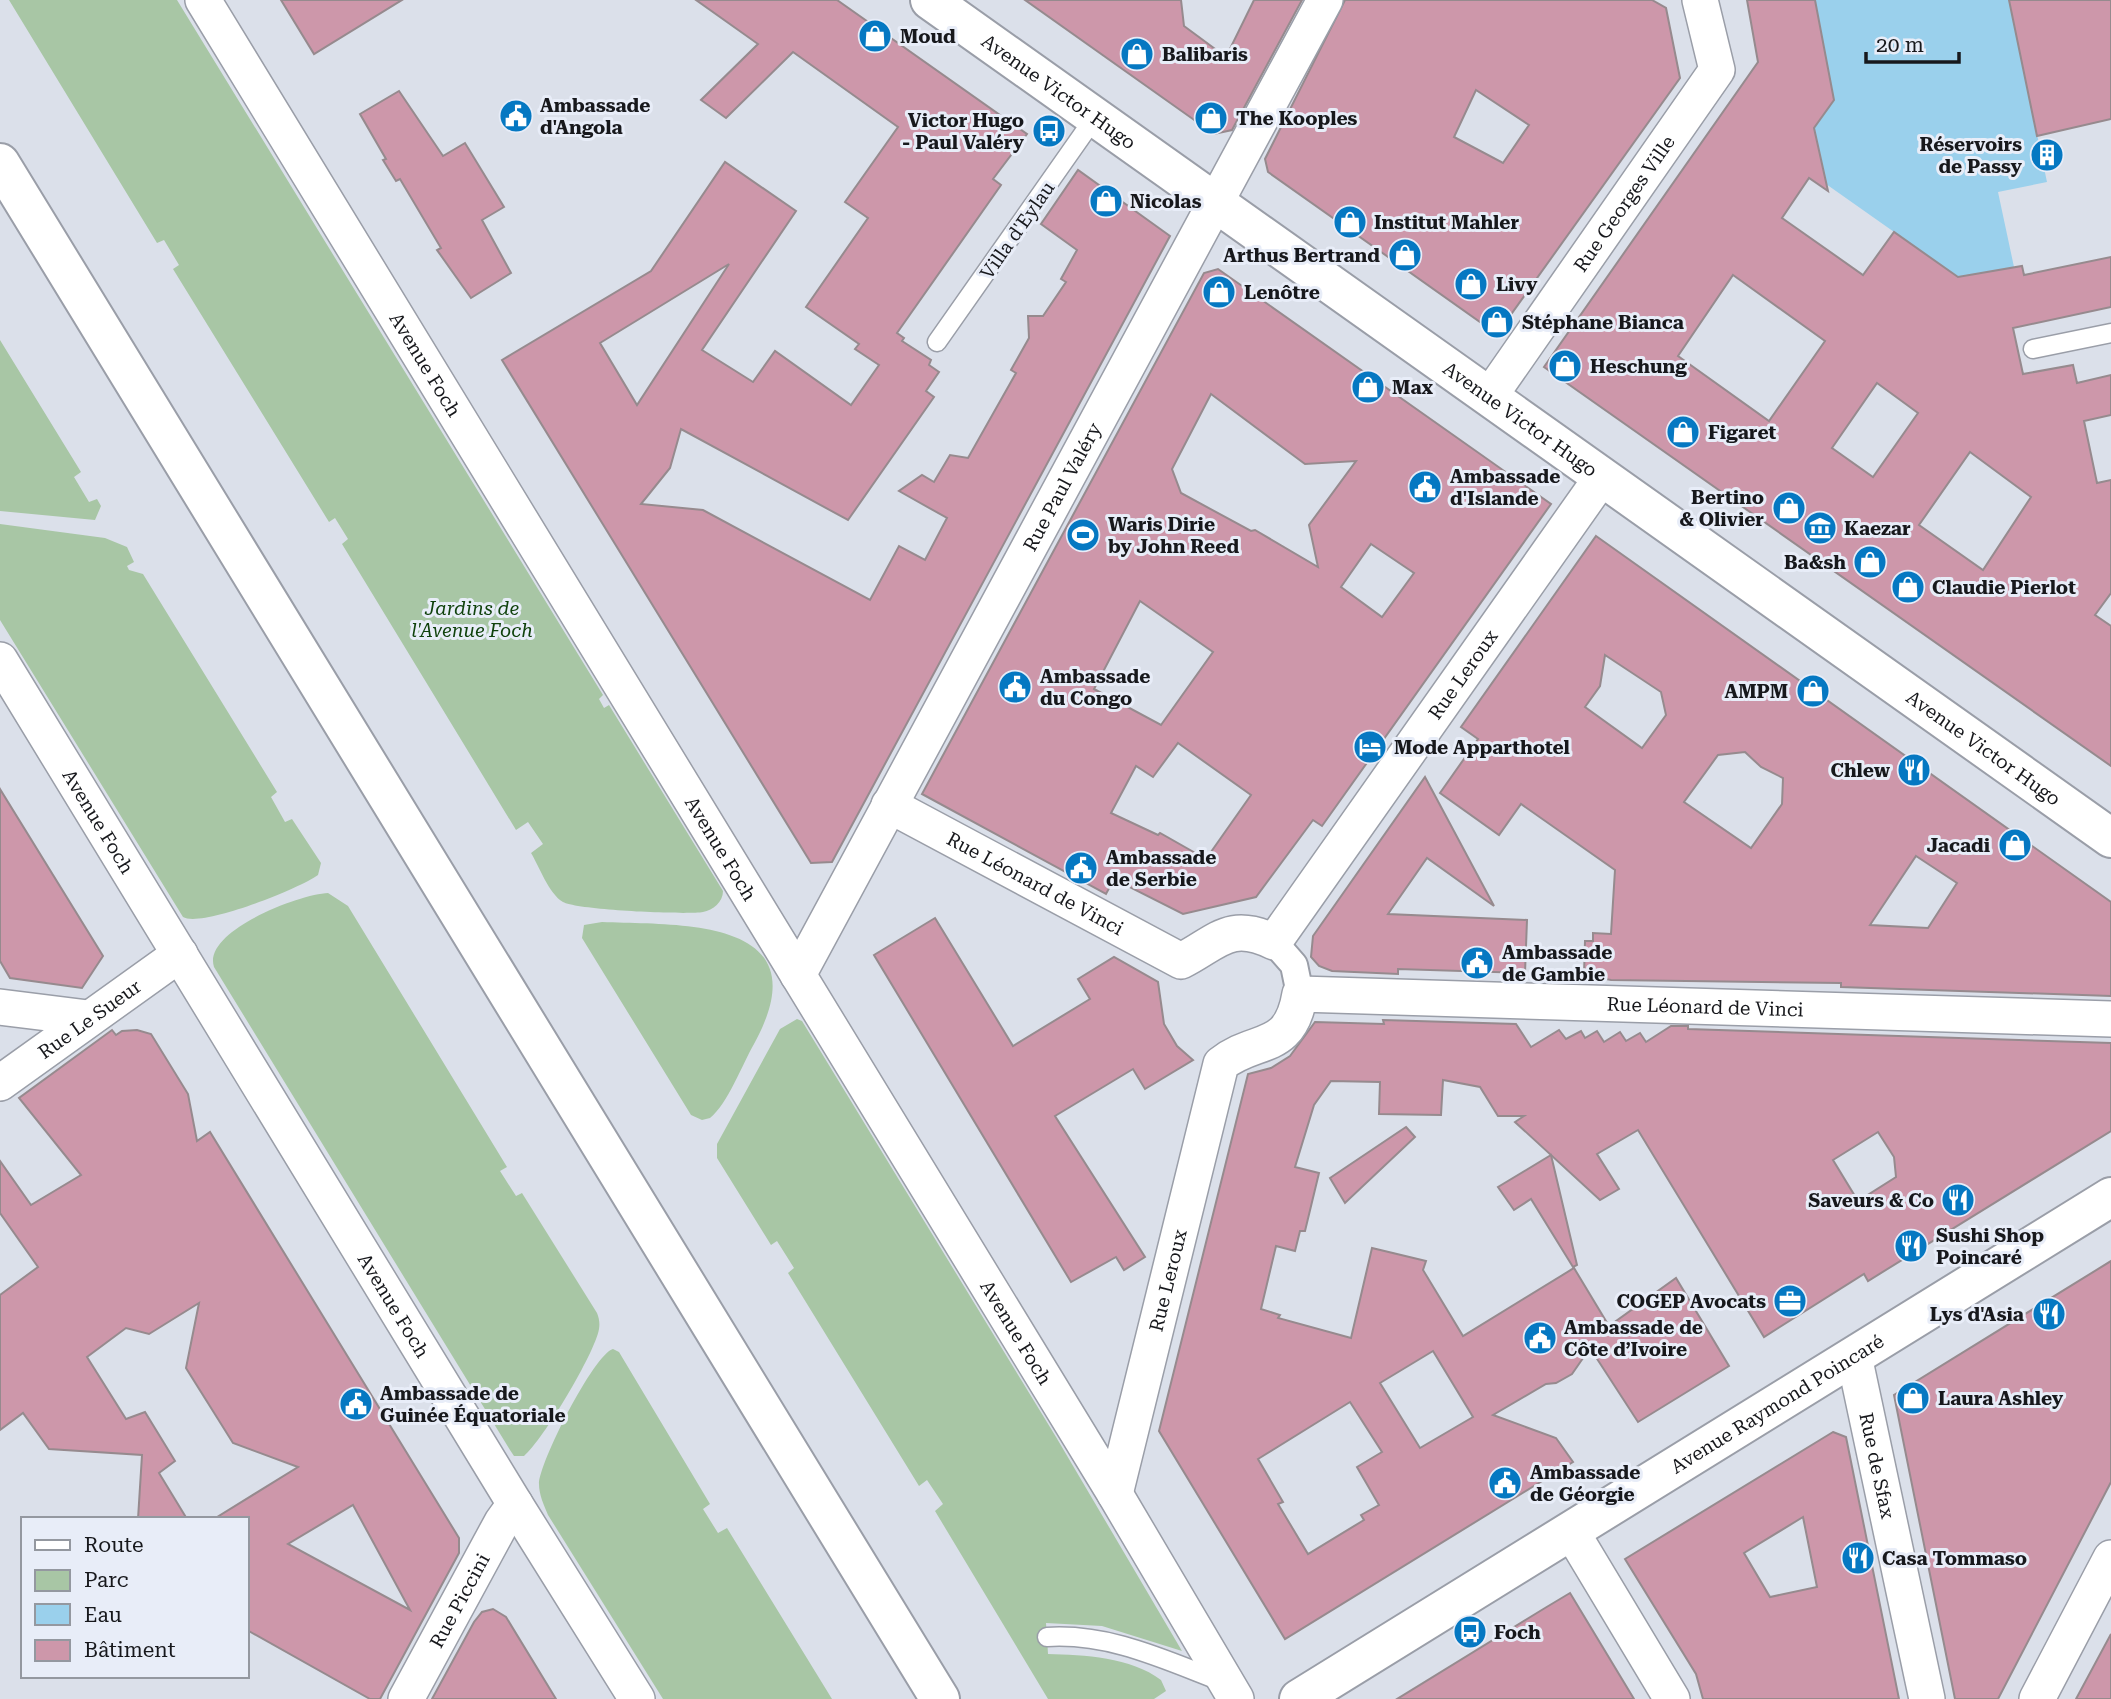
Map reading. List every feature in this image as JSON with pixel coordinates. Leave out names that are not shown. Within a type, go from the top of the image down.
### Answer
[{"type":"main road","name":"Avenue Victor Hugo","points":[[930,0],[2111,838]]},
{"type":"main road","points":[[0,163],[940,1699]]},
{"type":"main road","name":"Avenue Raymond Poincaré","points":[[1299,1699],[2111,1198]]},
{"type":"street","name":"Avenue Foch","points":[[203,0],[1115,1494],[1231,1691]]},
{"type":"street","name":"Rue Paul Valéry","points":[[798,975],[1325,0]]},
{"type":"street","name":"Rue Georges Ville","points":[[1489,397],[1717,70],[1700,0]]},
{"type":"street","name":"Rue Leroux","points":[[1274,942],[1602,477]]},
{"type":"street","name":"Avenue Foch","points":[[0,660],[637,1699]]},
{"type":"street","name":"Rue Léonard de Vinci","points":[[890,805],[1181,961],[1228,933],[1259,935],[1274,942]]},
{"type":"street","points":[[1274,942],[1294,965],[1300,994]]},
{"type":"street","name":"Rue Le Sueur","points":[[0,1083],[180,954]]},
{"type":"street","name":"Rue Léonard de Vinci","points":[[1300,994],[2111,1019]]},
{"type":"street","name":"Rue Leroux","points":[[1115,1494],[1221,1064],[1238,1051],[1265,1046],[1280,1036],[1292,1022],[1300,994]]},
{"type":"street","points":[[0,1007],[88,1018]]},
{"type":"street","name":"Rue de Sfax","points":[[1854,1356],[1927,1699]]},
{"type":"street","name":"Rue Piccini","points":[[406,1699],[502,1522],[515,1504]]},
{"type":"street","points":[[1572,1531],[1672,1699]]},
{"type":"street","points":[[2038,1699],[2111,1558]]},
{"type":"lane","name":"Villa d'Eylau","points":[[937,342],[1095,117]]},
{"type":"lane","points":[[2033,349],[2111,333]]},
{"type":"lane","points":[[1047,1637],[1074,1635],[1114,1641],[1231,1691]]},
{"type":"green space","name":"Jardins de l'Avenue Foch","points":[[9,0],[177,0],[603,695],[599,699],[604,708],[609,705],[723,891],[721,899],[714,907],[693,913],[609,909],[572,905],[563,902],[553,893],[531,853],[543,844],[528,822],[516,830],[342,544],[348,539],[335,518],[329,522],[173,269],[179,265],[164,240],[157,243]]},
{"type":"green space","points":[[0,340],[81,472],[74,477],[89,502],[97,499],[101,506],[95,520],[0,511]]},
{"type":"green space","points":[[0,524],[105,538],[127,547],[134,562],[127,566],[129,570],[143,574],[277,792],[271,797],[285,822],[292,819],[321,863],[318,875],[272,897],[229,912],[193,919],[183,917],[0,620]]},
{"type":"green space","points":[[328,893],[348,906],[507,1167],[500,1171],[516,1196],[522,1193],[598,1315],[599,1327],[595,1341],[579,1376],[543,1433],[524,1456],[514,1456],[510,1450],[214,967],[214,954],[223,940],[237,928],[276,907]]},
{"type":"green space","points":[[602,922],[670,925],[704,929],[735,937],[758,951],[771,972],[771,1003],[754,1044],[728,1094],[710,1118],[702,1120],[691,1115],[582,938],[584,925]]},
{"type":"green space","points":[[797,1019],[802,1021],[1056,1437],[1182,1651],[1102,1626],[1046,1623],[1048,1654],[1107,1659],[1136,1666],[1161,1680],[1166,1691],[1154,1699],[1048,1699],[935,1511],[943,1504],[927,1480],[919,1486],[788,1273],[794,1268],[777,1241],[771,1245],[717,1158],[717,1144],[780,1029]]},
{"type":"green space","points":[[613,1349],[619,1352],[710,1504],[703,1509],[718,1533],[727,1528],[832,1699],[663,1699],[548,1515],[539,1488],[541,1472],[569,1410],[593,1369],[604,1355]]},
{"type":"water","points":[[1815,0],[2009,0],[2047,182],[1998,192],[2014,267],[1958,277],[1826,184],[1814,128],[1834,100]]},
{"type":"building","points":[[281,0],[402,0],[314,54]]},
{"type":"building","points":[[696,0],[837,0],[1027,134],[993,179],[1001,185],[897,333],[904,338],[902,341],[931,360],[929,365],[939,372],[926,391],[934,397],[848,520],[681,429],[670,468],[641,504],[703,510],[870,600],[899,546],[925,560],[947,518],[899,491],[922,475],[934,482],[950,455],[968,458],[1016,373],[1011,370],[1029,338],[1028,316],[1043,316],[1066,282],[1061,279],[1077,250],[1041,224],[1078,170],[1170,236],[832,862],[811,863],[502,360],[651,271],[725,162],[796,211],[702,350],[753,382],[775,351],[851,405],[879,365],[855,349],[859,344],[806,307],[868,218],[845,202],[898,127],[793,52],[726,118],[701,100],[758,44]],"holes":[[[729,264],[637,405],[600,343]]]},
{"type":"building","points":[[1025,0],[1181,0],[1184,26],[1226,57],[1254,0],[1302,0],[1232,130],[1214,134]]},
{"type":"building","points":[[1345,0],[1652,0],[1666,8],[1680,78],[1497,334],[1268,172],[1265,159]],"holes":[[[1476,90],[1529,125],[1503,163],[1454,137]]]},
{"type":"building","points":[[1747,0],[1815,0],[1834,100],[1814,128],[1828,191],[1809,178],[1782,218],[1863,275],[1894,232],[1958,277],[2022,266],[2024,275],[2111,257],[2111,307],[2013,328],[2023,374],[2073,365],[2077,383],[2111,375],[2111,415],[2084,421],[2097,483],[2111,480],[2111,593],[2095,615],[2111,626],[2111,766],[1544,367],[1758,62]],"holes":[[[1733,275],[1825,341],[1769,421],[1678,356]],[[1877,383],[1918,413],[1873,477],[1832,448]],[[1970,452],[2031,497],[1983,570],[1919,525]]]},
{"type":"building","points":[[2009,0],[2111,0],[2111,119],[2037,136]]},
{"type":"building","points":[[399,91],[443,156],[465,143],[504,207],[482,220],[511,273],[471,298],[437,250],[441,248],[400,179],[396,181],[383,160],[386,159],[360,114]]},
{"type":"building","points":[[1218,269],[1551,504],[1322,826],[1313,820],[1256,897],[1183,914],[1114,879],[1106,894],[922,794],[1204,273]],"holes":[[[1211,394],[1305,464],[1356,461],[1309,525],[1318,567],[1255,530],[1251,531],[1181,493],[1172,469]],[[1371,544],[1414,573],[1382,617],[1341,587]],[[1140,601],[1213,652],[1161,725],[1094,689]],[[1178,743],[1251,795],[1206,859],[1160,833],[1158,835],[1111,813],[1136,766],[1153,777]]]},
{"type":"building","points":[[1596,536],[2111,902],[2111,996],[1841,987],[1841,983],[1611,980],[1584,975],[1585,941],[1593,941],[1593,933],[1611,934],[1615,870],[1521,804],[1499,835],[1440,793],[1478,739],[1461,727]],"holes":[[[1605,655],[1661,692],[1666,715],[1642,748],[1585,707],[1600,686]],[[1745,752],[1761,767],[1783,778],[1782,804],[1751,848],[1684,802],[1718,755]],[[1916,856],[1957,883],[1928,928],[1870,925]]]},
{"type":"building","points":[[1425,777],[1494,906],[1427,858],[1388,914],[1527,920],[1525,973],[1398,969],[1398,974],[1332,971],[1319,966],[1311,957],[1313,936]]},
{"type":"building","points":[[0,789],[103,956],[82,988],[10,978],[0,961]]},
{"type":"building","points":[[935,918],[1013,1046],[1090,999],[1078,979],[1114,957],[1158,982],[1164,1024],[1177,1046],[1193,1060],[1145,1089],[1133,1069],[1055,1116],[1145,1257],[1124,1270],[1116,1257],[1071,1282],[874,955]]},
{"type":"building","points":[[1383,1020],[1516,1024],[1531,1047],[1559,1030],[1566,1039],[1581,1031],[1585,1038],[1597,1031],[1604,1042],[1620,1032],[1626,1041],[1640,1033],[1646,1042],[1671,1026],[1688,1026],[1688,1029],[2111,1043],[2111,1131],[1868,1281],[1864,1274],[1764,1337],[1638,1130],[1597,1154],[1619,1189],[1600,1200],[1515,1122],[1524,1116],[1498,1116],[1480,1087],[1443,1080],[1441,1115],[1379,1114],[1380,1082],[1331,1081],[1314,1105],[1295,1167],[1319,1173],[1305,1231],[1300,1231],[1295,1251],[1276,1246],[1261,1309],[1280,1315],[1278,1318],[1351,1338],[1372,1248],[1426,1261],[1423,1270],[1463,1336],[1574,1268],[1609,1326],[1676,1278],[1729,1366],[1638,1422],[1590,1348],[1572,1374],[1556,1383],[1546,1384],[1493,1415],[1556,1438],[1573,1462],[1285,1639],[1159,1431],[1248,1074],[1271,1068],[1290,1056],[1315,1022],[1384,1024]],"holes":[[[1878,1132],[1894,1157],[1896,1177],[1858,1201],[1833,1160]],[[1433,1351],[1473,1417],[1420,1448],[1380,1383]],[[1350,1402],[1382,1452],[1357,1467],[1379,1505],[1361,1515],[1364,1520],[1308,1554],[1278,1504],[1283,1502],[1258,1459]]]},
{"type":"building","points":[[112,1030],[116,1035],[122,1031],[137,1030],[151,1034],[188,1094],[197,1141],[210,1132],[459,1538],[459,1553],[380,1699],[370,1699],[248,1631],[248,1517],[217,1517],[298,1467],[233,1443],[186,1368],[199,1303],[149,1334],[126,1328],[87,1357],[126,1419],[145,1412],[175,1461],[159,1473],[186,1517],[138,1517],[142,1455],[49,1449],[23,1413],[0,1430],[0,1295],[38,1267],[0,1213],[0,1161],[31,1205],[81,1175],[19,1098]],"holes":[[[353,1505],[410,1610],[288,1544]]]},
{"type":"building","points":[[1406,1127],[1415,1137],[1345,1203],[1330,1178]]},
{"type":"building","points":[[1551,1155],[1577,1265],[1573,1267],[1531,1199],[1514,1210],[1498,1187]]},
{"type":"building","points":[[2111,1261],[2111,1482],[1998,1699],[1955,1699],[1894,1395]]},
{"type":"building","points":[[1833,1432],[1846,1437],[1899,1699],[1703,1699],[1696,1674],[1625,1559]],"holes":[[[1803,1517],[1817,1587],[1770,1597],[1744,1553]]]},
{"type":"building","points":[[1570,1593],[1634,1699],[1397,1699],[1545,1608]]},
{"type":"building","points":[[493,1609],[506,1617],[556,1699],[432,1699],[474,1622],[482,1612]]},
{"type":"building","points":[[2111,1634],[2111,1699],[2076,1699]]},
{"type":"place","name":"Moud","points":[[875,36]]},
{"type":"place","name":"Balibaris","points":[[1137,54]]},
{"type":"place","name":"Ambassade d'Angola","points":[[516,116]]},
{"type":"place","name":"The Kooples","points":[[1211,118]]},
{"type":"place","name":"Victor Hugo - Paul Valéry","points":[[1049,131]]},
{"type":"place","name":"Réservoirs de Passy","points":[[2047,155]]},
{"type":"place","name":"Nicolas","points":[[1106,201]]},
{"type":"place","name":"Institut Mahler","points":[[1350,222]]},
{"type":"place","name":"Arthus Bertrand","points":[[1405,255]]},
{"type":"place","name":"Livy","points":[[1471,284]]},
{"type":"place","name":"Lenôtre","points":[[1219,292]]},
{"type":"place","name":"Stéphane Bianca","points":[[1497,322]]},
{"type":"place","name":"Heschung","points":[[1565,366]]},
{"type":"place","name":"Max","points":[[1368,387]]},
{"type":"place","name":"Figaret","points":[[1683,432]]},
{"type":"place","name":"Ambassade d'Islande","points":[[1425,487]]},
{"type":"place","name":"Bertino & Olivier","points":[[1789,508]]},
{"type":"place","name":"Kaezar","points":[[1820,528]]},
{"type":"place","name":"Waris Dirie by John Reed","points":[[1083,535]]},
{"type":"place","name":"Ba&sh","points":[[1870,562]]},
{"type":"place","name":"Claudie Pierlot","points":[[1908,587]]},
{"type":"place","name":"Ambassade du Congo","points":[[1015,687]]},
{"type":"place","name":"AMPM","points":[[1813,691]]},
{"type":"place","name":"Mode Apparthotel","points":[[1370,747]]},
{"type":"place","name":"Chlew","points":[[1914,770]]},
{"type":"place","name":"Jacadi","points":[[2015,845]]},
{"type":"place","name":"Ambassade de Serbie","points":[[1081,868]]},
{"type":"place","name":"Ambassade de Gambie","points":[[1477,963]]},
{"type":"place","name":"Saveurs & Co","points":[[1958,1200]]},
{"type":"place","name":"Sushi Shop Poincaré","points":[[1911,1246]]},
{"type":"place","name":"COGEP Avocats","points":[[1790,1301]]},
{"type":"place","name":"Lys d'Asia","points":[[2049,1314]]},
{"type":"place","name":"Ambassade de Côte d’Ivoire","points":[[1540,1338]]},
{"type":"place","name":"Laura Ashley","points":[[1913,1398]]},
{"type":"place","name":"Ambassade de Guinée Équatoriale","points":[[356,1404]]},
{"type":"place","name":"Ambassade de Géorgie","points":[[1505,1483]]},
{"type":"place","name":"Casa Tommaso","points":[[1858,1558]]},
{"type":"place","name":"Foch","points":[[1470,1632]]}]
